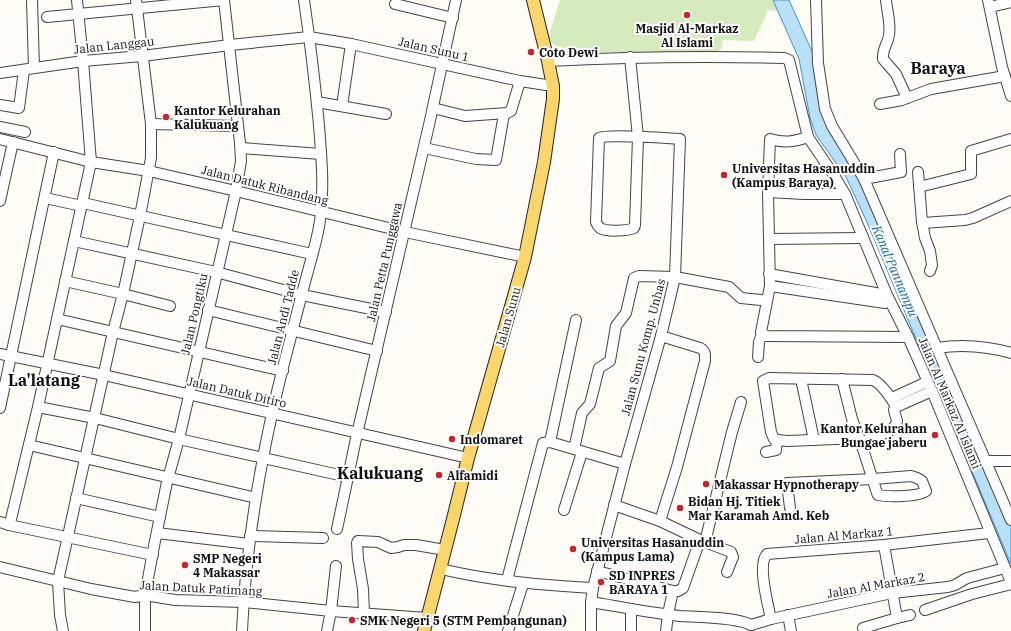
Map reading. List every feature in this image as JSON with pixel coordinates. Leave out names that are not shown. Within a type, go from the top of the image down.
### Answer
[{"type":"main road","name":"Jalan Sunu","points":[[424,631],[468,458],[525,258],[544,162],[554,99],[548,61],[533,0]]},
{"type":"street","points":[[0,106],[19,108],[29,69],[32,0]]},
{"type":"street","points":[[76,0],[83,61],[91,162],[29,445],[5,524],[153,555]]},
{"type":"street","points":[[47,17],[136,5],[224,0]]},
{"type":"street","name":"Jalan Pongtiku","points":[[145,631],[145,595],[168,477],[179,439],[240,167],[241,148],[224,0]]},
{"type":"street","name":"Jalan Andi Tadde","points":[[242,631],[249,540],[256,498],[272,414],[321,212],[322,154],[304,0]]},
{"type":"street","name":"Jalan Petta Punggawa","points":[[337,529],[433,108],[456,0]]},
{"type":"street","points":[[816,0],[818,63],[825,109],[832,126],[864,179],[986,461],[1008,504],[1011,520]]},
{"type":"street","points":[[886,0],[889,36],[883,47],[883,59],[896,74],[907,98]]},
{"type":"street","points":[[1011,2],[989,3],[1006,69],[1011,96]]},
{"type":"street","points":[[395,4],[453,18]]},
{"type":"street","points":[[63,631],[60,615],[58,581],[84,458],[104,375],[112,332],[123,294],[151,158],[152,124],[136,5]]},
{"type":"street","name":"Jalan Langgau","points":[[0,73],[83,61],[142,56],[309,37]]},
{"type":"street","name":"Jalan Sunu 1","points":[[309,37],[351,44],[520,81],[553,86]]},
{"type":"street","points":[[342,106],[351,44]]},
{"type":"street","points":[[630,57],[638,137],[635,225],[634,228],[628,230],[604,230],[599,227],[596,222],[598,140],[600,137],[605,136],[638,137]]},
{"type":"street","name":"Jalan Al Markaz Al Islami","points":[[548,61],[630,57],[787,59],[790,63],[808,137],[845,194],[889,300],[908,337],[930,386],[1011,583]]},
{"type":"street","points":[[880,104],[907,98],[931,89],[1006,69]]},
{"type":"street","points":[[433,108],[465,116],[510,113],[520,81]]},
{"type":"street","points":[[317,102],[386,114]]},
{"type":"street","points":[[424,148],[476,160],[495,160],[497,158],[504,114]]},
{"type":"street","points":[[152,124],[238,126]]},
{"type":"street","points":[[0,127],[25,132]]},
{"type":"street","name":"Jalan Sunu Komp. Unhas","points":[[591,631],[591,602],[597,571],[661,336],[675,278],[680,139],[638,137]]},
{"type":"street","points":[[767,335],[761,329],[770,286],[768,192],[770,139],[788,143],[808,137]]},
{"type":"street","name":"Jalan Datuk Ribandang","points":[[0,139],[91,162],[149,171],[236,190],[405,232],[525,258]]},
{"type":"street","points":[[919,187],[972,174],[971,151],[1011,139]]},
{"type":"street","points":[[0,201],[13,142]]},
{"type":"street","points":[[241,148],[322,154]]},
{"type":"street","points":[[0,408],[54,152]]},
{"type":"street","points":[[864,179],[901,172],[900,154]]},
{"type":"street","points":[[918,172],[925,238],[930,250],[932,265],[930,271]]},
{"type":"street","points":[[768,192],[845,194]]},
{"type":"street","points":[[45,198],[83,204],[312,254]]},
{"type":"street","points":[[923,223],[957,221],[973,218],[1011,201]]},
{"type":"street","points":[[769,239],[863,238]]},
{"type":"street","points":[[74,241],[131,255],[216,272],[302,295],[386,312]]},
{"type":"street","points":[[769,274],[883,298],[770,286]]},
{"type":"street","points":[[564,510],[578,450],[582,413],[590,404],[599,368],[610,361],[616,326],[626,314],[634,278],[639,276],[675,278],[729,287],[741,298],[761,300]]},
{"type":"street","points":[[65,281],[170,306]]},
{"type":"street","points":[[208,310],[377,351]]},
{"type":"street","points":[[56,319],[282,371]]},
{"type":"street","points":[[507,580],[547,442],[576,320]]},
{"type":"street","points":[[758,356],[759,342],[767,335],[908,337]]},
{"type":"street","points":[[660,521],[677,467],[705,360],[704,350],[661,336]]},
{"type":"street","points":[[937,348],[972,345],[1011,353]]},
{"type":"street","name":"Jalan Datuk Ditiro","points":[[0,354],[104,375],[468,458]]},
{"type":"street","points":[[769,378],[801,378],[873,380],[878,382],[894,403],[897,421],[895,426],[883,434],[860,441],[774,439],[772,436],[763,381],[769,378]]},
{"type":"street","points":[[801,378],[814,440]]},
{"type":"street","points":[[790,508],[788,482],[872,479],[911,476],[922,481],[926,491],[919,494],[880,495],[877,493],[872,479],[860,441],[852,419],[842,379]]},
{"type":"street","points":[[894,403],[930,386]]},
{"type":"street","points":[[597,571],[673,591],[683,588],[702,541],[741,402]]},
{"type":"street","points":[[38,407],[94,418],[179,439],[348,477]]},
{"type":"street","points":[[766,452],[776,450],[777,440]]},
{"type":"street","points":[[547,442],[625,464]]},
{"type":"street","points":[[29,445],[256,498]]},
{"type":"street","points":[[986,461],[1011,461]]},
{"type":"street","points":[[76,498],[160,517]]},
{"type":"street","points":[[614,505],[660,521],[702,541],[731,552],[733,557],[727,572]]},
{"type":"street","name":"Jalan Al Markaz 1","points":[[771,619],[766,595],[763,568],[766,554],[884,545],[989,532]]},
{"type":"street","points":[[157,533],[249,540],[323,538]]},
{"type":"street","points":[[364,613],[362,580],[358,559],[358,541],[378,542],[391,548],[404,545],[416,545],[445,550]]},
{"type":"street","points":[[884,545],[897,618]]},
{"type":"street","name":"Jalan Datuk Patimang","points":[[0,566],[58,581],[135,597],[145,595],[175,600],[244,602],[331,611],[427,618]]},
{"type":"street","points":[[327,631],[331,611],[336,566]]},
{"type":"street","name":"Jalan Al Markaz 2","points":[[751,628],[771,619],[892,593],[948,587],[967,578],[1005,568]]},
{"type":"street","points":[[441,569],[468,576],[507,580],[523,584],[593,588]]},
{"type":"street","points":[[925,610],[1011,583]]},
{"type":"street","points":[[508,631],[523,584]]},
{"type":"street","points":[[666,631],[673,591]]},
{"type":"street","points":[[591,602],[668,614],[739,621],[751,628]]},
{"type":"street","points":[[631,608],[631,631]]},
{"type":"street","points":[[788,615],[790,631]]},
{"type":"street","points":[[863,628],[910,615]]},
{"type":"green space","points":[[560,0],[773,0],[778,11],[767,10],[754,41],[723,40],[721,49],[716,54],[583,52],[555,46],[550,41],[549,35]]},
{"type":"water","name":"Kanal Pannampu","points":[[773,0],[789,0],[814,56],[822,98],[862,177],[1011,525],[1011,564],[866,220],[846,177],[816,135],[810,118],[799,59]]},
{"type":"place","name":"Masjid Al-Markaz Al Islami","points":[[687,15]]},
{"type":"place","name":"Coto Dewi","points":[[531,52]]},
{"type":"place","name":"Kantor Kelurahan Kalukuang","points":[[166,117]]},
{"type":"place","name":"Universitas Hasanuddin (Kampus Baraya)","points":[[724,175]]},
{"type":"place","name":"Kantor Kelurahan Bungae jaberu","points":[[935,435]]},
{"type":"place","name":"Indomaret","points":[[452,439]]},
{"type":"place","name":"Alfamidi","points":[[439,475]]},
{"type":"place","name":"Makassar Hypnotherapy","points":[[706,484]]},
{"type":"place","name":"Bidan Hj. Titiek Mar Karamah Amd. Keb","points":[[680,508]]},
{"type":"place","name":"Universitas Hasanuddin (Kampus Lama)","points":[[573,549]]},
{"type":"place","name":"SMP Negeri 4 Makassar","points":[[185,565]]},
{"type":"place","name":"SD INPRES BARAYA 1","points":[[601,582]]},
{"type":"place","name":"SMK Negeri 5 (STM Pembangunan)","points":[[352,620]]},
{"type":"district","name":"Baraya","points":[[938,68]]},
{"type":"district","name":"La'latang","points":[[44,380]]},
{"type":"district","name":"Kalukuang","points":[[380,473]]}]
